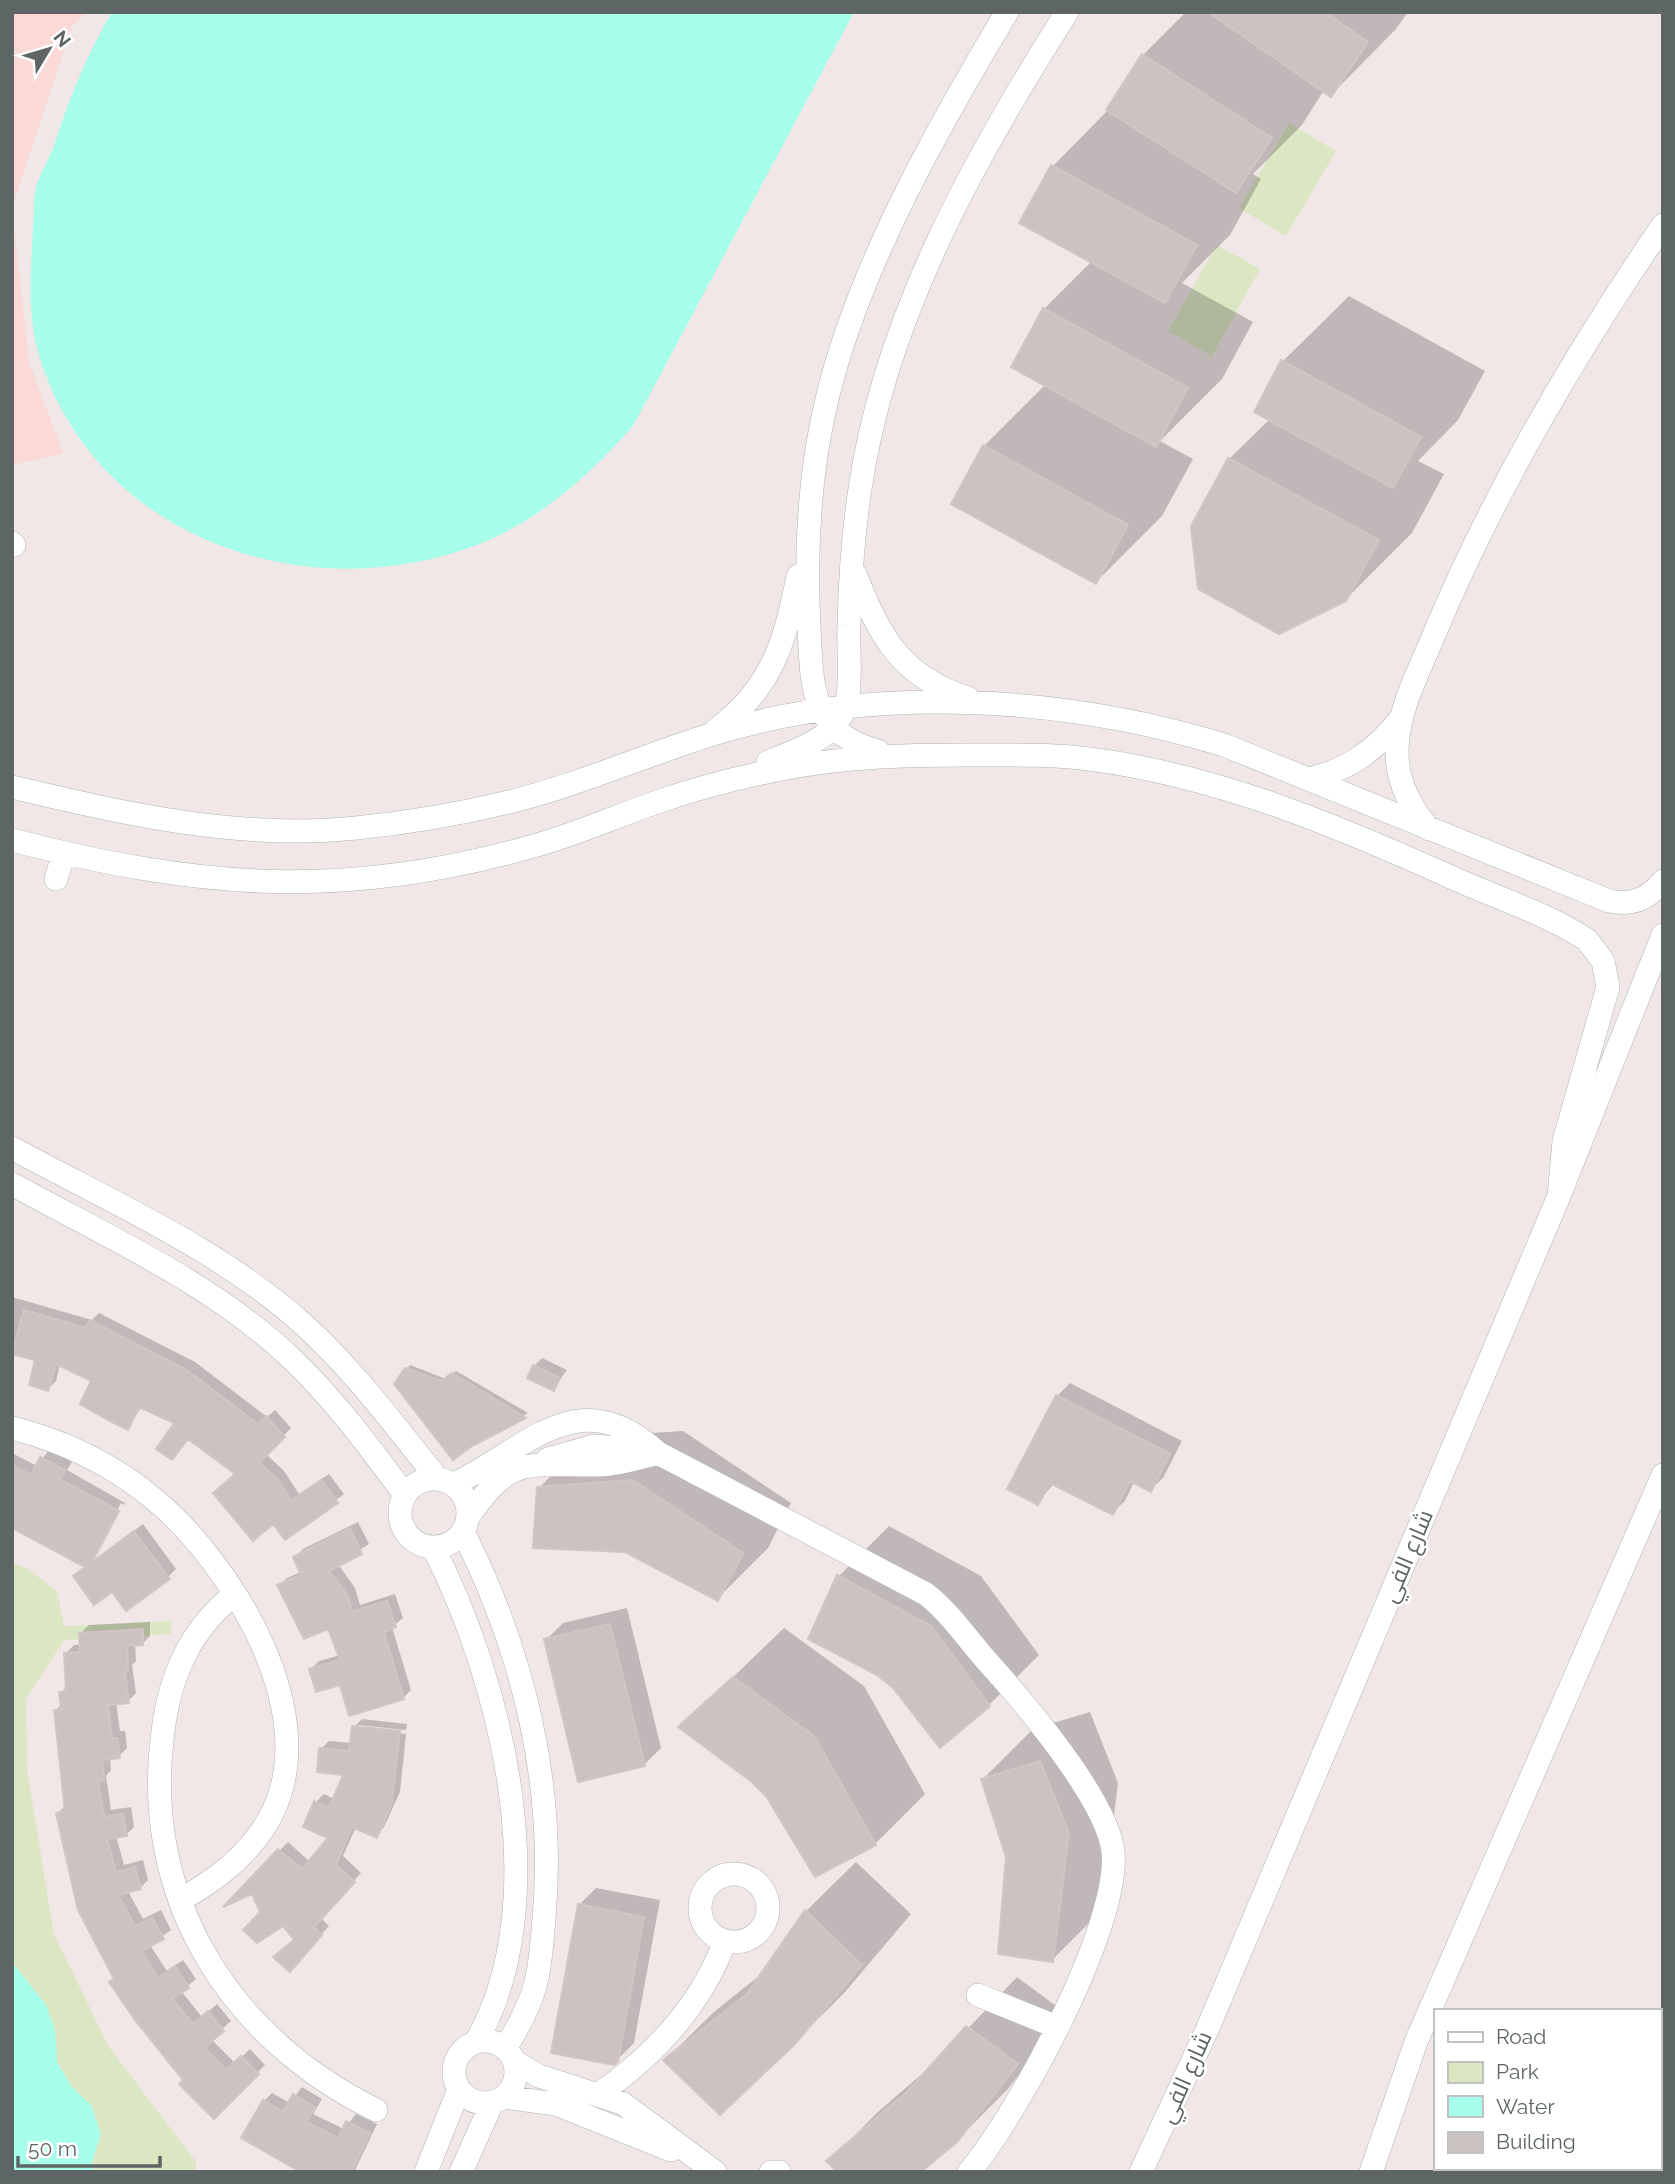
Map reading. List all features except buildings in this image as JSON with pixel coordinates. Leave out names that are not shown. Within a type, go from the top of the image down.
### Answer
[{"type":"street","points":[[710,735],[747,704],[762,685],[778,656],[788,628],[808,524],[814,470],[828,395],[854,311],[931,147],[1007,12]]},
{"type":"street","points":[[845,709],[851,566],[869,437],[877,401],[906,318],[977,166],[1068,12]]},
{"type":"street","points":[[1430,831],[1410,803],[1403,787],[1397,752],[1401,718],[1458,578],[1491,510],[1581,349],[1663,225]]},
{"type":"street","points":[[808,524],[811,662],[826,720],[857,746],[895,755]]},
{"type":"street","points":[[851,566],[877,628],[888,646],[921,676],[942,688],[988,703]]},
{"type":"street","points":[[12,787],[181,824],[279,831],[355,828],[509,802],[710,735],[826,720],[845,709],[988,703],[1068,710],[1159,727],[1224,746],[1430,831],[1622,904],[1646,897],[1663,881]]},
{"type":"street","points":[[1308,779],[1327,775],[1361,758],[1376,747],[1401,718]]},
{"type":"street","points":[[724,782],[814,743],[826,720]]},
{"type":"street","points":[[12,840],[170,875],[243,882],[364,879],[483,860],[541,844],[660,801],[724,782],[848,758],[1034,754],[1089,759],[1154,771],[1229,791],[1344,831],[1576,933],[1596,950],[1607,974],[1608,987],[1564,1140],[1559,1196]]},
{"type":"street","points":[[56,878],[64,853]]},
{"type":"street","name":"شارع الفي","points":[[1141,2172],[1207,2030],[1559,1196],[1663,935]]},
{"type":"street","points":[[12,1148],[199,1250],[271,1298],[333,1353],[445,1481],[465,1498],[466,1524],[518,1670],[533,1732],[544,1816],[545,1902],[536,1986],[510,2055],[516,2077],[498,2100],[461,2172]]},
{"type":"street","points":[[12,1184],[182,1277],[257,1329],[324,1392],[405,1494]]},
{"type":"street","points":[[658,1453],[609,1446],[580,1448],[506,1475],[487,1492],[450,1543],[433,1547],[416,1542],[404,1529],[400,1511],[405,1494],[419,1482],[445,1481],[498,1461],[543,1430],[569,1421],[599,1420],[614,1424],[643,1439],[658,1453],[926,1594],[951,1616],[1027,1706],[1105,1820],[1113,1852],[1107,1906],[1093,1948],[1058,2027],[991,2143],[969,2172]]},
{"type":"street","points":[[569,1421],[580,1448]]},
{"type":"street","points":[[12,1429],[75,1449],[129,1480],[184,1528],[235,1594],[258,1635],[275,1678],[284,1724],[284,1770],[279,1795],[270,1818],[256,1838],[222,1874],[180,1900]]},
{"type":"street","points":[[540,1462],[608,1464],[658,1453]]},
{"type":"street","points":[[1371,2172],[1416,2042],[1663,1475]]},
{"type":"street","points":[[433,1547],[468,1621],[489,1686],[502,1739],[513,1820],[513,1901],[503,1982],[489,2019],[476,2042],[461,2053],[456,2062],[454,2071],[459,2089],[473,2101],[556,2104],[704,2169]]},
{"type":"street","points":[[235,1594],[204,1622],[186,1650],[173,1681],[164,1723],[160,1800],[166,1852],[180,1900],[208,1961],[226,1988],[268,2038],[319,2079],[376,2110]]},
{"type":"street","points":[[599,2094],[656,2048],[692,2006],[706,1984],[725,1941]]},
{"type":"street","points":[[978,1995],[1058,2027]]},
{"type":"street","points":[[476,2042],[496,2043],[539,2077],[622,2103],[704,2169]]},
{"type":"street","points":[[1354,2172],[1383,2104],[1416,2042]]},
{"type":"street","points":[[602,2122],[622,2103],[626,2073]]},
{"type":"street","points":[[426,2172],[459,2089]]},
{"type":"street","points":[[1156,2141],[1162,2172]]},
{"type":"street","points":[[981,2172],[991,2143]]},
{"type":"street","points":[[771,2172],[779,2172]]},
{"type":"green space","points":[[1289,123],[1336,151],[1286,236],[1239,208]]},
{"type":"green space","points":[[1217,245],[1260,269],[1212,356],[1168,331]]},
{"type":"green space","points":[[12,1563],[26,1568],[57,1591],[64,1626],[172,1621],[171,1634],[64,1640],[26,1699],[27,1769],[54,1935],[109,2047],[196,2162],[195,2172],[95,2172],[91,2165],[101,2134],[91,2105],[72,2087],[57,2062],[55,2030],[46,2005],[12,1962]]},
{"type":"sand","points":[[12,12],[87,12],[72,26],[12,208]]},
{"type":"sand","points":[[12,210],[29,362],[63,453],[12,465]]},
{"type":"water","points":[[112,12],[854,12],[633,426],[617,444],[545,508],[504,533],[482,543],[416,562],[348,569],[280,562],[216,544],[157,513],[106,471],[66,417],[38,352],[32,321],[31,290],[36,188],[79,78]]},
{"type":"water","points":[[12,1962],[46,2005],[55,2030],[57,2062],[72,2087],[91,2105],[101,2134],[91,2165],[95,2172],[12,2172]]}]
